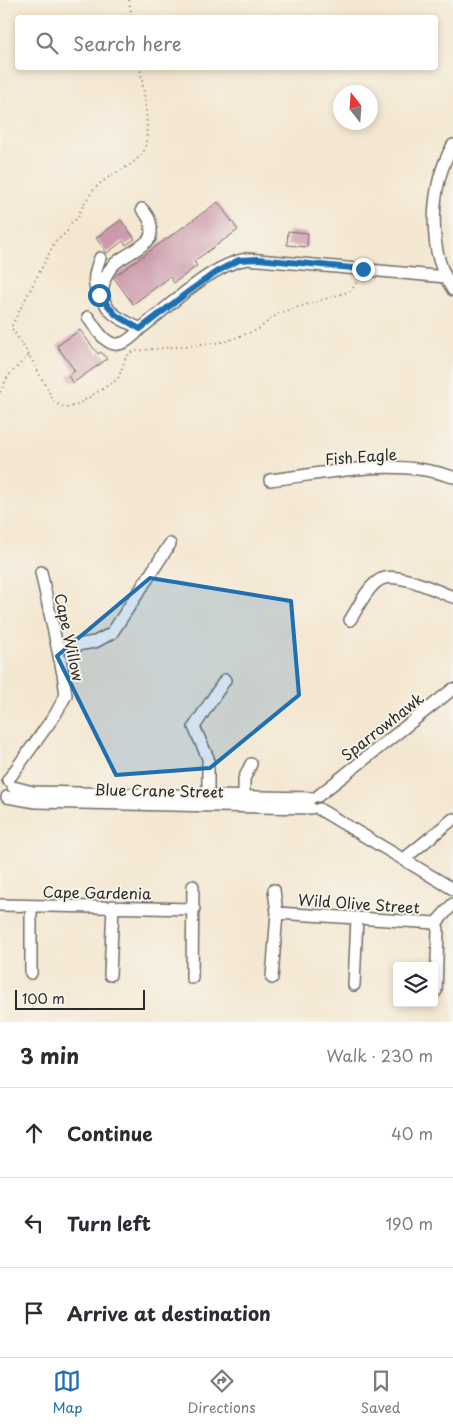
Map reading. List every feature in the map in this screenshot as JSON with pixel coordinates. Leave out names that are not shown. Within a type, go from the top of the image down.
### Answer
[{"type":"street","points":[[453,145],[441,173],[436,204],[436,235],[446,277],[453,290]]},
{"type":"street","points":[[104,300],[103,282],[107,272],[150,238],[152,227],[142,209]]},
{"type":"street","points":[[100,258],[94,278],[97,291],[116,315],[140,329]]},
{"type":"street","points":[[88,317],[102,339],[112,344],[123,343],[209,277],[239,260],[258,259],[446,277]]},
{"type":"street","name":"Fish Eagle","points":[[270,480],[372,468],[403,468],[453,477]]},
{"type":"street","points":[[58,648],[95,642],[112,634],[170,544]]},
{"type":"street","name":"Cape Willow","points":[[7,782],[63,703],[66,689],[41,572]]},
{"type":"street","points":[[350,620],[371,587],[380,579],[387,577],[405,579],[453,597]]},
{"type":"street","points":[[208,801],[208,758],[196,733],[195,724],[225,680]]},
{"type":"street","name":"Sparrowhawk","points":[[319,804],[330,786],[453,689]]},
{"type":"street","points":[[244,797],[244,779],[251,764]]},
{"type":"street","name":"Blue Crane Street","points":[[2,797],[12,793],[7,782]]},
{"type":"street","name":"Blue Crane Street","points":[[7,782],[33,792],[208,801],[319,804]]},
{"type":"street","name":"Blue Crane Street","points":[[2,797],[36,802],[208,801],[244,797],[319,804]]},
{"type":"street","points":[[319,804],[453,890]]},
{"type":"street","points":[[404,858],[453,819]]},
{"type":"street","points":[[192,978],[193,886]]},
{"type":"street","name":"Wild Olive Street","points":[[274,890],[277,913],[436,923],[453,904]]},
{"type":"street","name":"Cape Gardenia","points":[[0,905],[194,909]]},
{"type":"street","points":[[31,906],[31,973]]},
{"type":"street","points":[[110,975],[113,906]]},
{"type":"street","points":[[272,978],[277,913]]},
{"type":"street","points":[[354,985],[357,918]]},
{"type":"street","points":[[436,923],[438,929],[437,962]]},
{"type":"path","points":[[129,0],[132,15]]},
{"type":"path","points":[[140,70],[146,110],[146,142],[143,151],[126,170],[106,179],[97,187],[80,210],[78,218],[69,224],[67,232],[55,242],[11,327],[55,403],[66,408],[77,405],[118,379],[126,357],[134,351],[224,342],[257,330],[278,313],[351,292],[363,269]]},
{"type":"path","points":[[0,392],[8,376],[29,356]]},
{"type":"highlighted area","points":[[150,578],[291,601],[299,695],[210,768],[116,775],[57,656]]},
{"type":"building","points":[[218,202],[238,230],[194,261],[197,266],[174,283],[170,277],[133,304],[114,278],[115,276]]},
{"type":"building","points":[[121,220],[135,239],[126,245],[123,241],[107,253],[96,238]]},
{"type":"building","points":[[288,231],[308,233],[307,247],[287,245]]},
{"type":"building","points":[[80,330],[98,354],[101,352],[107,359],[73,383],[68,376],[75,371],[57,346]]},
{"type":"route","points":[[99,295],[111,312],[140,329],[216,272],[239,260],[258,259],[363,269]]}]
